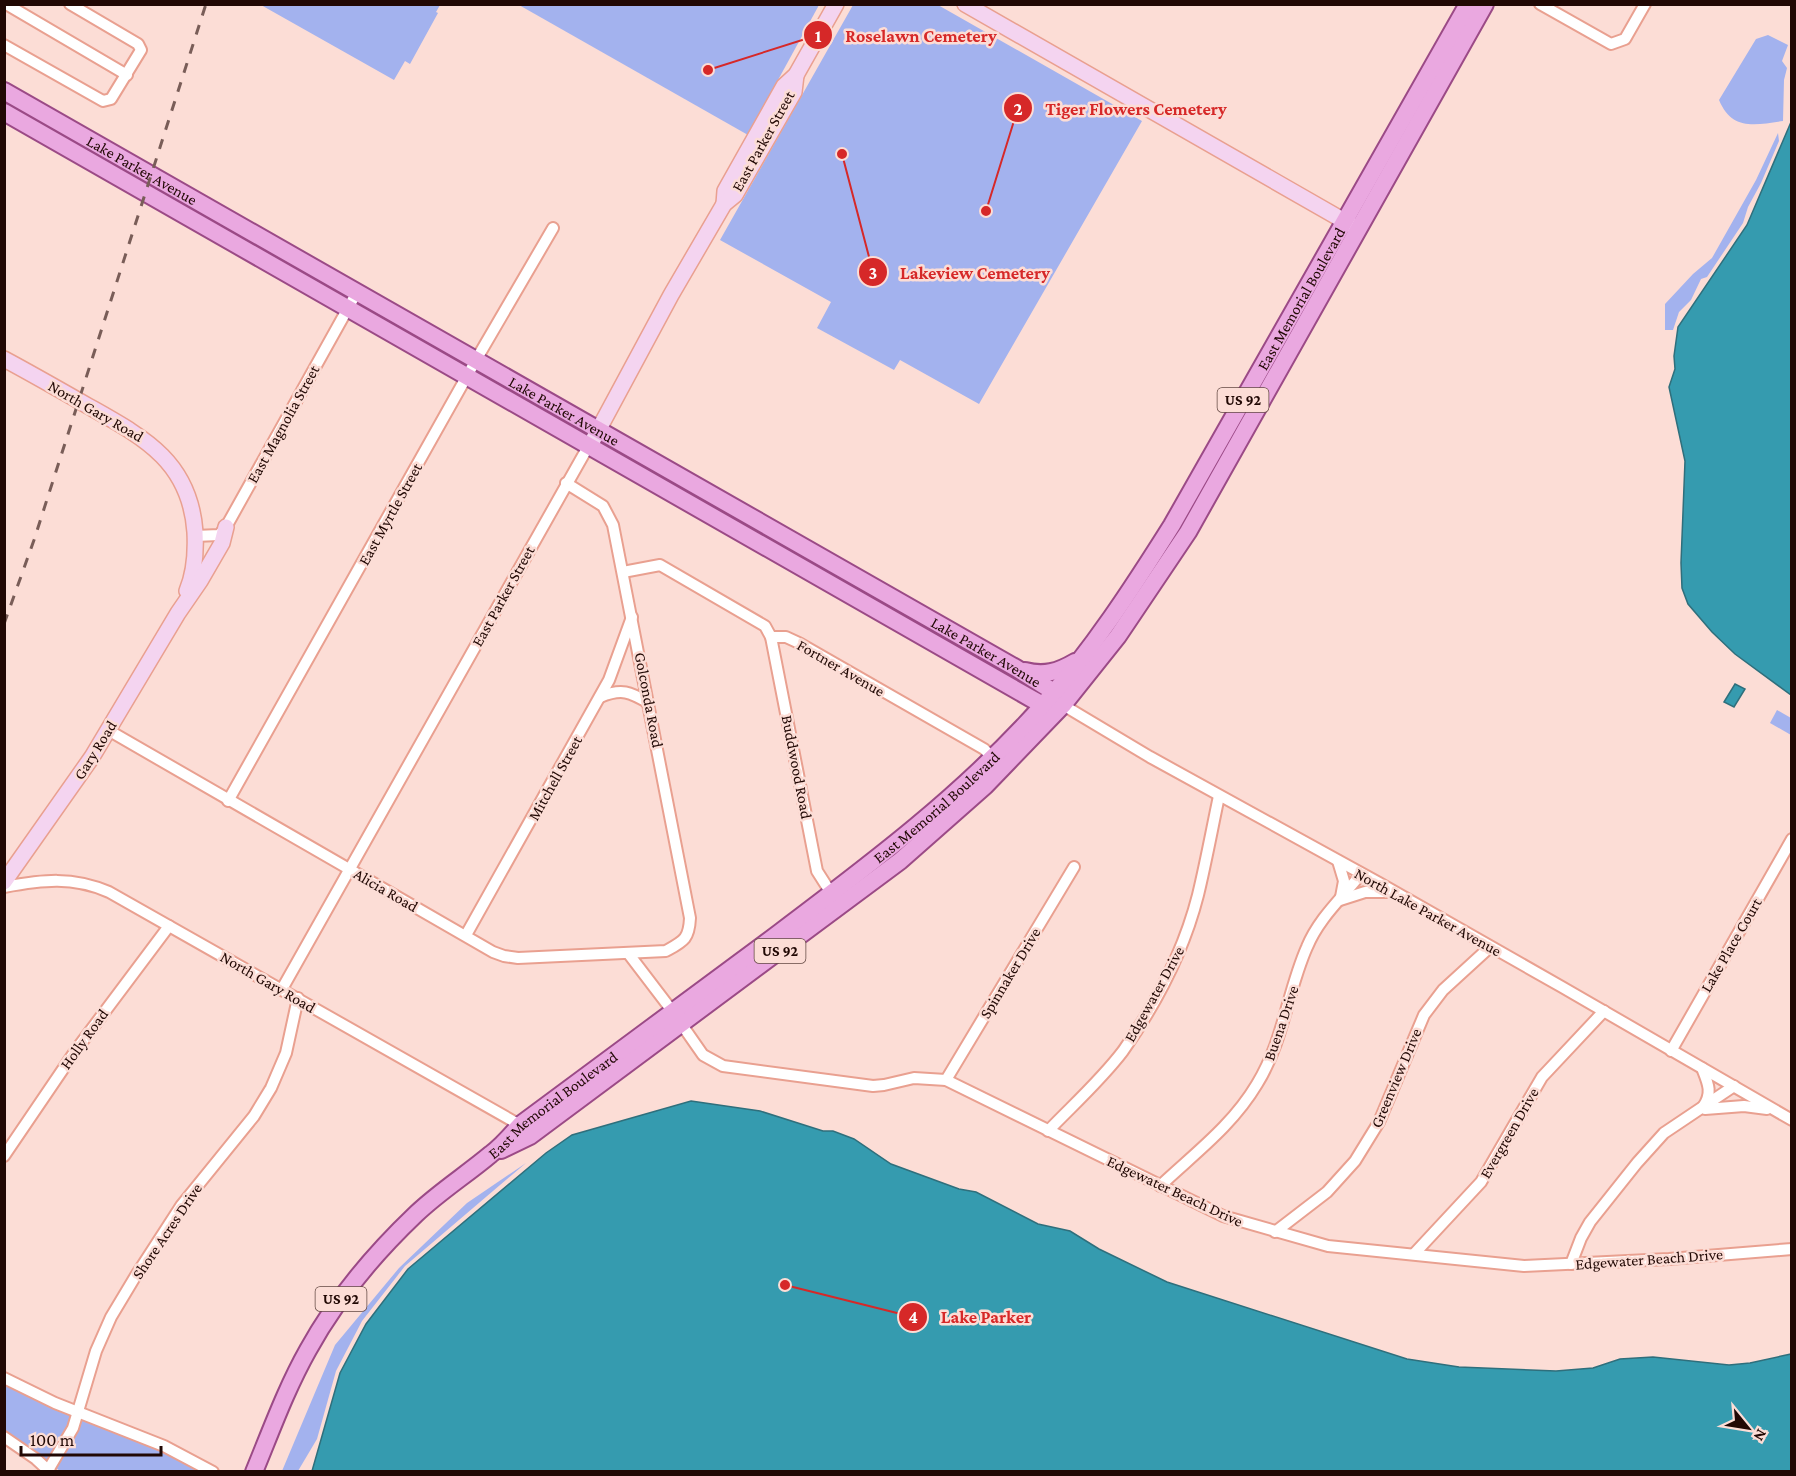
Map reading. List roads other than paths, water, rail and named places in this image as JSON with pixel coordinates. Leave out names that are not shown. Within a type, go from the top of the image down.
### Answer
[{"type":"main road","name":"East Memorial Boulevard","points":[[498,1151],[520,1125],[879,878],[928,838],[985,786],[1053,701],[1141,604],[1188,532],[1227,464],[1468,4]]},
{"type":"main road","points":[[1455,60],[1469,22],[1471,8],[1468,4]]},
{"type":"main road","name":"East Memorial Boulevard","points":[[254,1472],[300,1366],[325,1323],[346,1291],[416,1214],[436,1196],[498,1151],[530,1136],[914,828],[1053,701],[1160,545],[1230,422],[1455,60],[1485,4]]},
{"type":"main road","name":"Lake Parker Avenue","points":[[4,91],[1016,669],[1053,701]]},
{"type":"main road","name":"Lake Parker Avenue","points":[[4,112],[589,445],[1053,701]]},
{"type":"main road","points":[[1227,464],[1233,433],[1230,422]]},
{"type":"main road","points":[[1016,669],[1047,674],[1063,670],[1080,659]]},
{"type":"street","points":[[6,4],[127,75]]},
{"type":"street","points":[[4,45],[102,101],[111,99],[141,50],[138,44],[70,4]]},
{"type":"street","name":"East Parker Street","points":[[282,989],[598,430],[671,295],[724,204],[735,195],[794,92],[796,75],[836,4]]},
{"type":"street","points":[[965,4],[1351,225]]},
{"type":"street","points":[[1540,4],[1605,42],[1616,43],[1625,39],[1629,34],[1646,4]]},
{"type":"street","name":"East Myrtle Street","points":[[228,801],[552,228]]},
{"type":"street","name":"East Magnolia Street","points":[[226,527],[357,292]]},
{"type":"street","name":"North Gary Road","points":[[4,358],[133,432],[150,444],[180,479],[193,512],[195,536],[193,577],[178,613]]},
{"type":"street","name":"Golconda Road","points":[[566,483],[603,506],[609,515],[632,616],[690,918],[690,928],[685,939]]},
{"type":"street","points":[[195,536],[219,535],[226,527]]},
{"type":"street","points":[[178,613],[222,543],[226,527]]},
{"type":"street","points":[[623,572],[654,566],[664,567],[756,620],[765,626],[771,637]]},
{"type":"street","name":"Gary Road","points":[[4,882],[46,824],[108,730],[178,613]]},
{"type":"street","name":"Mitchell Street","points":[[466,935],[609,680],[632,616]]},
{"type":"street","name":"Fortner Avenue","points":[[771,637],[786,637],[799,644],[984,749],[993,758]]},
{"type":"street","name":"Buddwood Road","points":[[771,637],[817,871],[831,893]]},
{"type":"street","points":[[600,696],[624,691],[649,703]]},
{"type":"street","name":"North Lake Parker Avenue","points":[[1053,701],[1219,796],[1395,892],[1791,1120]]},
{"type":"street","name":"Alicia Road","points":[[108,730],[493,952],[511,957],[666,951],[685,939]]},
{"type":"street","name":"Edgewater Drive","points":[[1048,1131],[1122,1051],[1139,1027],[1170,971],[1198,896],[1219,796]]},
{"type":"street","name":"Lake Place Court","points":[[1671,1051],[1791,839]]},
{"type":"street","points":[[1338,861],[1344,881],[1340,900],[1365,892],[1395,892]]},
{"type":"street","name":"Spinnaker Drive","points":[[946,1080],[1074,867]]},
{"type":"street","name":"Buena Drive","points":[[1160,1186],[1220,1133],[1258,1083],[1274,1052],[1306,948],[1323,918],[1361,874]]},
{"type":"street","name":"North Gary Road","points":[[4,887],[40,880],[75,881],[109,892],[520,1125]]},
{"type":"street","name":"Holly Road","points":[[4,1156],[76,1050],[169,926]]},
{"type":"street","name":"Greenview Drive","points":[[1275,1232],[1327,1192],[1355,1161],[1387,1106],[1424,1015],[1443,990],[1490,947]]},
{"type":"street","name":"Edgewater Beach Drive","points":[[628,953],[703,1055],[723,1066],[873,1086],[914,1078],[946,1080],[1223,1216],[1275,1232],[1328,1245],[1524,1266],[1791,1249]]},
{"type":"street","name":"Shore Acres Drive","points":[[48,1471],[73,1428],[96,1351],[111,1317],[181,1206],[254,1116],[271,1088],[286,1053],[298,998]]},
{"type":"street","name":"Evergreen Drive","points":[[1414,1254],[1481,1182],[1542,1077],[1604,1011]]},
{"type":"street","points":[[1701,1109],[1709,1092],[1708,1082],[1702,1068]]},
{"type":"street","points":[[1571,1264],[1590,1222],[1664,1133],[1734,1086]]},
{"type":"street","points":[[1701,1109],[1744,1106],[1773,1110]]},
{"type":"street","points":[[4,1378],[78,1413],[164,1446],[213,1472]]},
{"type":"street","points":[[4,1437],[48,1471]]},
{"type":"railway","points":[[4,624],[34,540],[206,4]]},
{"type":"place","name":"Roselawn Cemetery","points":[[708,70]]},
{"type":"place","name":"Lakeview Cemetery","points":[[842,154]]},
{"type":"place","name":"Tiger Flowers Cemetery","points":[[986,211]]},
{"type":"place","name":"Lake Parker","points":[[785,1285]]}]
